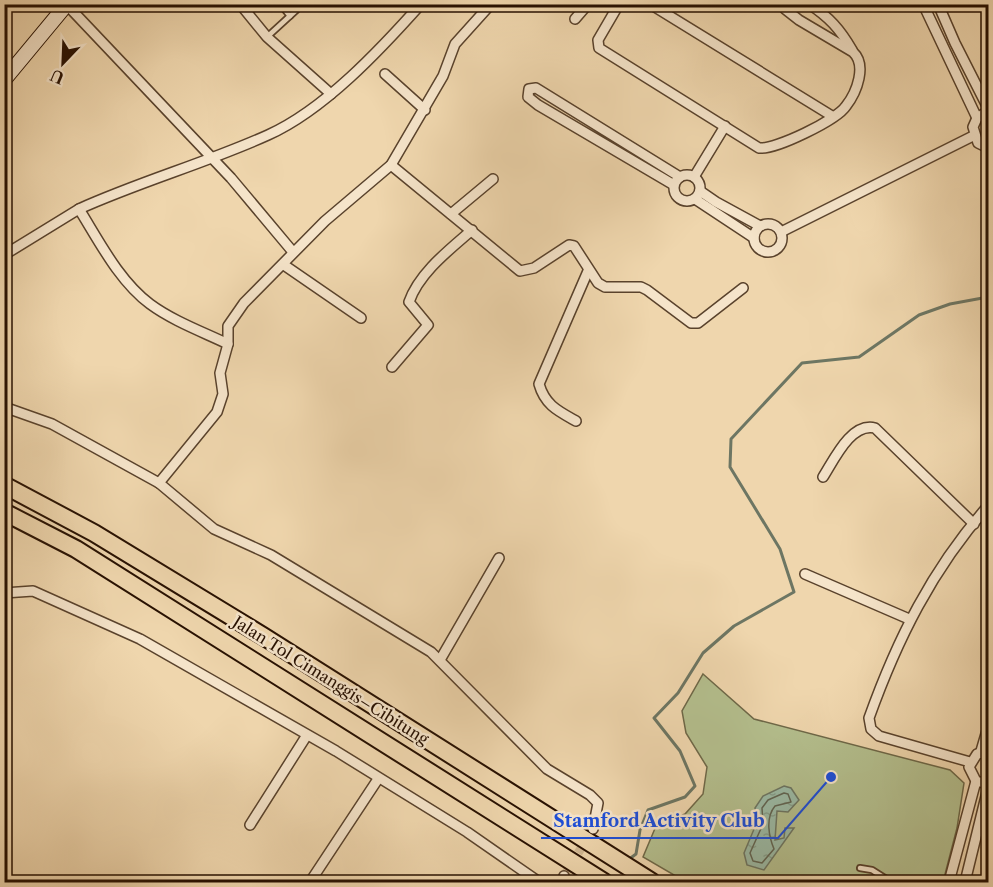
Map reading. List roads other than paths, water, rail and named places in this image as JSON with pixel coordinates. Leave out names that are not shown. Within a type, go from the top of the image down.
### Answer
[{"type":"highway","name":"Jalan Tol Cimanggis–Cibitung","points":[[4,485],[94,533],[263,636],[652,882]]},
{"type":"highway","name":"Jalan Tol Cimanggis–Cibitung","points":[[4,512],[76,549],[604,882]]},
{"type":"main road","points":[[4,80],[67,5]]},
{"type":"street","points":[[240,4],[267,37],[332,94]]},
{"type":"street","points":[[4,255],[80,208],[134,184],[190,168],[270,134],[332,94],[398,30],[420,4]]},
{"type":"street","points":[[159,483],[217,412],[223,394],[220,373],[228,344],[228,326],[244,303],[284,265],[293,252],[391,165],[443,76],[455,44],[491,4]]},
{"type":"street","points":[[575,19],[588,4]]},
{"type":"street","points":[[620,4],[598,40],[599,48],[759,148],[767,149],[800,135],[846,107],[862,69],[860,58],[853,52],[799,20],[785,9],[786,4]]},
{"type":"street","points":[[650,4],[832,116]]},
{"type":"street","points":[[809,4],[828,16],[838,27],[853,52]]},
{"type":"street","points":[[923,4],[977,118]]},
{"type":"street","points":[[938,4],[988,109],[977,118],[973,127],[973,136],[978,143],[988,148]]},
{"type":"street","points":[[67,5],[209,158],[231,178],[293,252]]},
{"type":"street","points":[[385,74],[425,110]]},
{"type":"street","points":[[694,177],[677,181],[538,105],[528,97],[529,89],[536,88],[677,181],[680,199],[697,195],[716,202],[760,226],[770,224],[781,232]]},
{"type":"street","points":[[725,126],[694,177],[697,195],[754,238],[758,247],[771,251],[781,242],[781,232]]},
{"type":"street","points":[[781,232],[973,136]]},
{"type":"street","points":[[391,165],[520,271],[534,268],[569,245],[580,251],[588,271],[605,287],[641,287],[691,323],[698,323],[705,319],[743,288]]},
{"type":"street","points":[[451,214],[493,179]]},
{"type":"street","points":[[80,208],[111,260],[135,292],[151,305],[228,344]]},
{"type":"street","points":[[754,238],[760,226]]},
{"type":"street","points":[[392,368],[428,325],[409,302],[412,293],[438,261],[472,230]]},
{"type":"street","points":[[284,265],[361,318]]},
{"type":"street","points":[[576,421],[551,407],[543,397],[539,384],[588,271]]},
{"type":"street","points":[[4,407],[52,424],[159,483],[214,529],[271,555],[440,660],[548,769],[590,795],[598,803],[593,829]]},
{"type":"street","points":[[822,477],[858,429],[868,426],[875,428],[974,524]]},
{"type":"street","points":[[970,762],[879,736],[871,729],[869,718],[909,619],[940,569],[988,507]]},
{"type":"street","points":[[440,660],[499,558]]},
{"type":"street","points":[[805,574],[909,619]]},
{"type":"street","points":[[4,593],[33,591],[140,639],[307,735],[467,832],[539,882]]},
{"type":"street","points":[[970,762],[985,751],[988,727]]},
{"type":"street","points":[[250,825],[307,735]]},
{"type":"street","points":[[965,882],[988,786],[976,781],[970,772],[970,762]]},
{"type":"street","points":[[310,882],[378,779]]},
{"type":"street","points":[[949,882],[976,781]]},
{"type":"lane","points":[[280,4],[290,16]]},
{"type":"lane","points":[[267,37],[303,4]]},
{"type":"lane","points":[[860,868],[872,870],[891,882]]},
{"type":"water","points":[[784,786],[791,788],[799,800],[788,812],[777,811],[775,840],[784,838],[785,828],[794,828],[764,870],[747,865],[744,853],[757,822],[755,808],[763,796]]},
{"type":"waterway","points":[[628,860],[636,854],[640,830],[648,810],[685,797],[695,786],[680,751],[654,718],[678,693],[703,653],[734,626],[794,592],[780,549],[730,467],[731,439],[802,363],[859,357],[919,315],[950,304],[988,297]]},
{"type":"waterway","points":[[625,874],[627,882]]},
{"type":"tunnel","points":[[564,876],[588,837]]},
{"type":"place","name":"Stamford Activity Club","points":[[831,777]]}]
